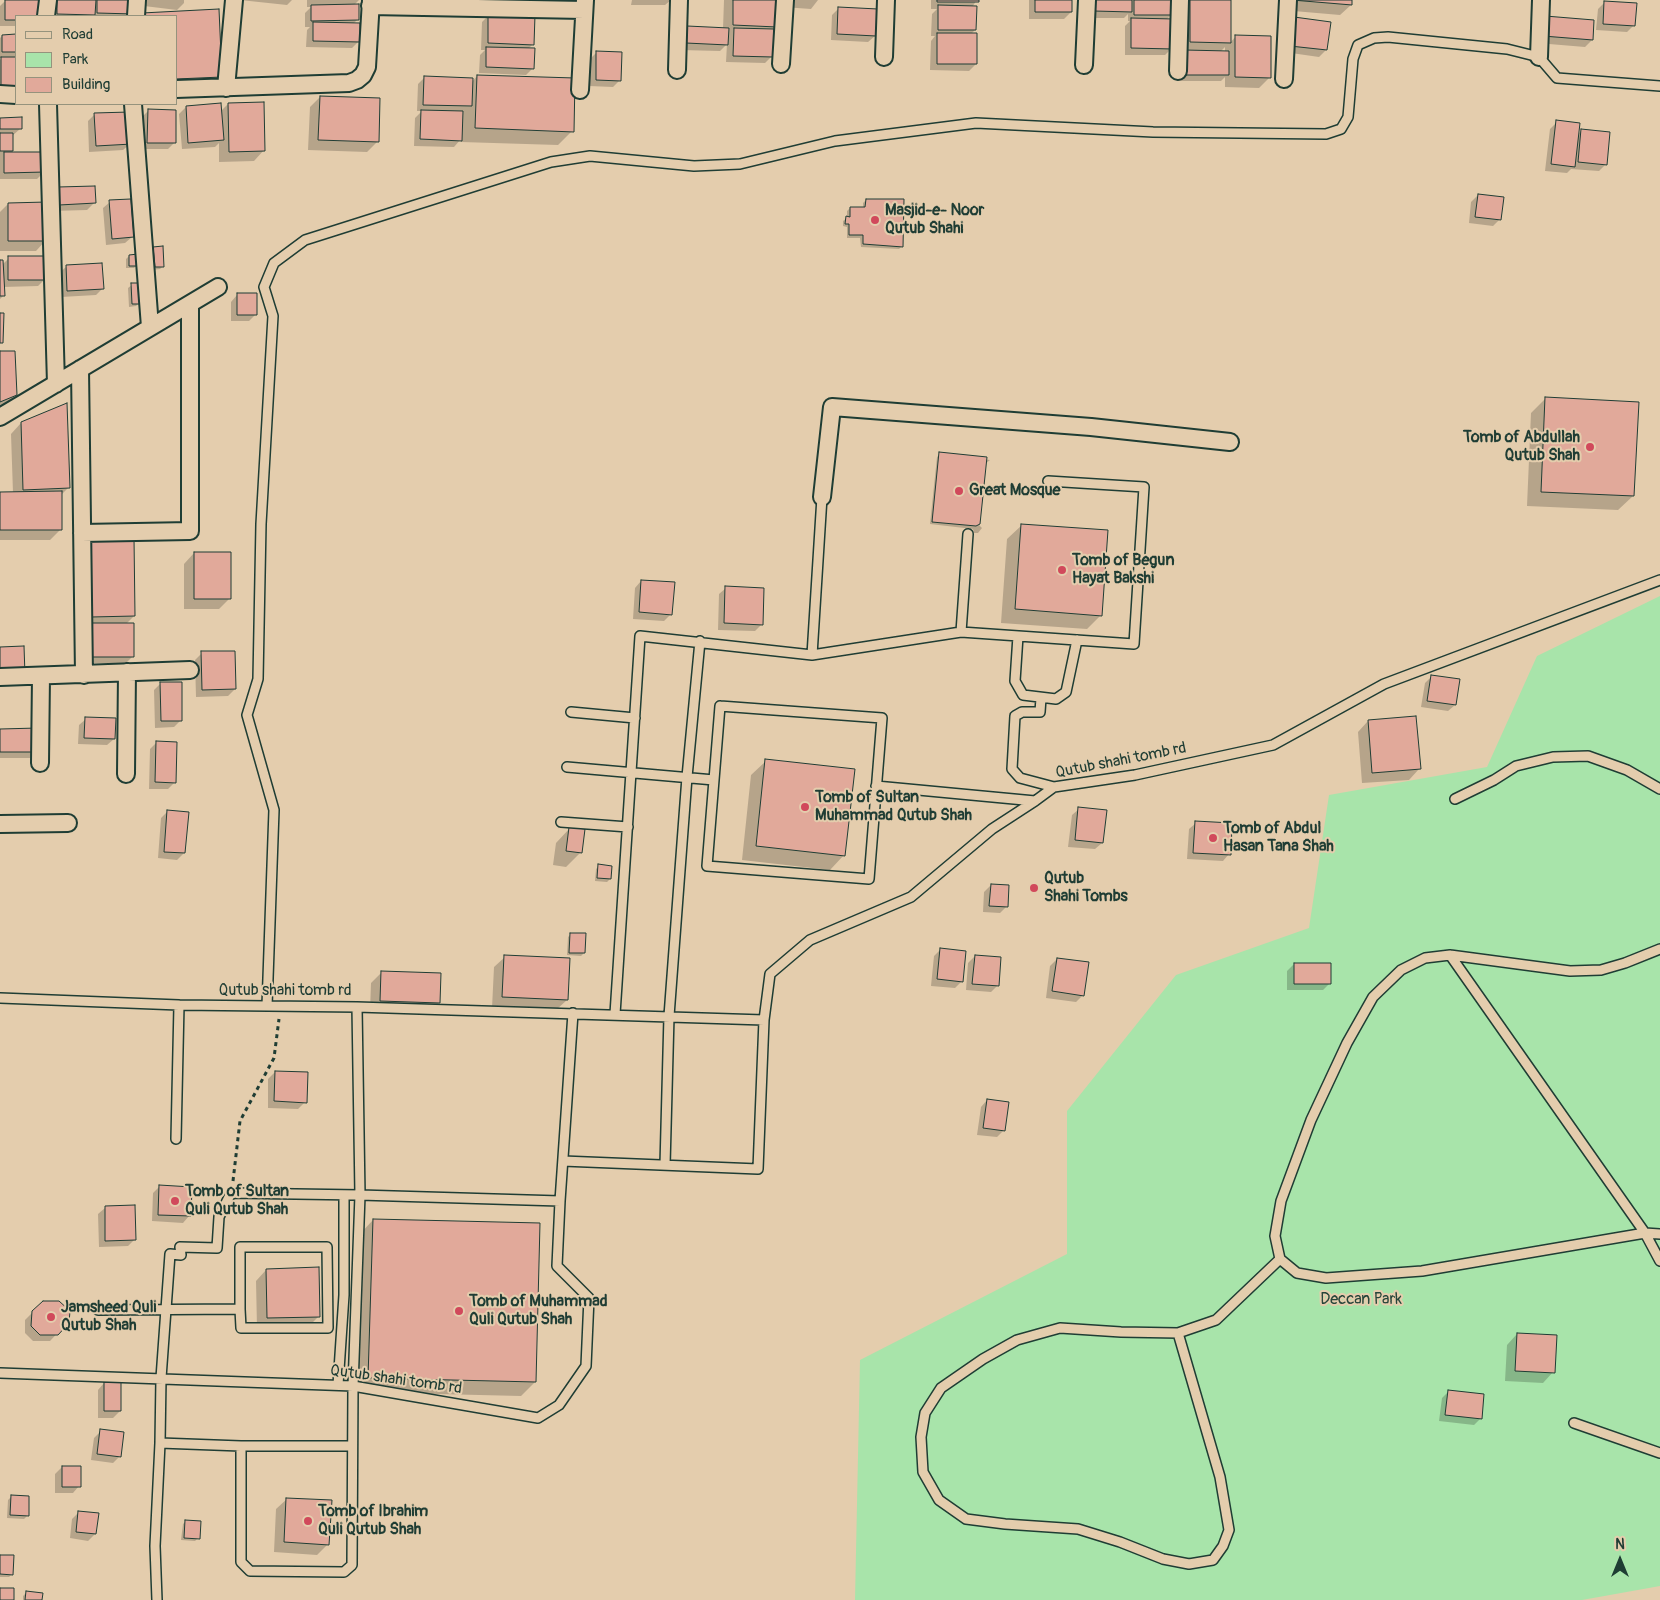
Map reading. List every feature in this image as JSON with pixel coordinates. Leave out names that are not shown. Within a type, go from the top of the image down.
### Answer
[{"type":"street","points":[[46,15],[48,0]]},
{"type":"street","points":[[136,15],[137,0]]},
{"type":"street","points":[[226,88],[234,0]]},
{"type":"street","points":[[677,70],[679,0]]},
{"type":"street","points":[[781,64],[785,0]]},
{"type":"street","points":[[884,57],[886,0]]},
{"type":"street","points":[[1084,65],[1087,0]]},
{"type":"street","points":[[1178,71],[1180,0]]},
{"type":"street","points":[[1284,78],[1288,0]]},
{"type":"street","points":[[1539,57],[1541,0]]},
{"type":"street","points":[[178,89],[349,83],[357,80],[363,75],[367,67],[370,3],[585,5],[580,90]]},
{"type":"street","points":[[0,94],[15,95]]},
{"type":"street","points":[[48,105],[56,384]]},
{"type":"street","points":[[133,105],[150,327]]},
{"type":"street","points":[[0,417],[218,287]]},
{"type":"street","points":[[82,533],[190,531],[190,305]]},
{"type":"street","points":[[80,369],[84,674]]},
{"type":"street","points":[[822,498],[832,407],[1091,427],[1230,442]]},
{"type":"street","points":[[0,677],[190,670]]},
{"type":"street","points":[[126,774],[127,672]]},
{"type":"street","points":[[40,763],[41,676]]},
{"type":"street","points":[[0,824],[68,823]]},
{"type":"lane","points":[[267,1006],[274,810],[247,715],[258,679],[260,524],[273,316],[264,287],[274,263],[305,240],[551,162],[590,156],[694,166],[740,164],[835,141],[976,122],[1153,132],[1326,134],[1341,129],[1348,117],[1354,59],[1358,45],[1374,38],[1388,37],[1506,49],[1539,57],[1558,78],[1660,86]]},
{"type":"lane","points":[[615,1014],[640,636],[700,641],[812,655],[961,632],[1134,644],[1144,488],[1048,481]]},
{"type":"lane","points":[[812,655],[822,498]]},
{"type":"lane","points":[[961,632],[968,534]]},
{"type":"lane","name":"Qutub shahi tomb rd","points":[[563,1161],[758,1169],[764,1020],[770,974],[810,940],[911,897],[992,829],[1054,787],[1135,776],[1273,745],[1384,684],[1660,580]]},
{"type":"lane","points":[[1018,636],[1015,681],[1022,695],[1041,698],[1056,699],[1066,692],[1077,640]]},
{"type":"lane","points":[[665,1165],[669,1016],[687,777],[700,641]]},
{"type":"lane","points":[[1041,698],[1040,712],[1022,712],[1015,716],[1012,769],[1020,778],[1054,787]]},
{"type":"lane","points":[[720,706],[882,718],[876,786],[869,878],[707,866],[720,706]]},
{"type":"lane","points":[[571,712],[635,718]]},
{"type":"lane","points":[[1455,799],[1494,780],[1516,766],[1552,757],[1588,756],[1627,770],[1660,789]]},
{"type":"lane","points":[[567,767],[714,780]]},
{"type":"lane","points":[[876,786],[1035,801]]},
{"type":"lane","points":[[561,822],[628,827]]},
{"type":"lane","points":[[1660,949],[1625,964],[1601,970],[1570,971],[1450,955],[1425,958],[1401,970],[1373,997],[1347,1043],[1311,1120],[1281,1201],[1275,1236],[1280,1259],[1297,1273],[1326,1278],[1422,1270],[1644,1233],[1660,1234]]},
{"type":"lane","points":[[1450,955],[1644,1233],[1660,1261]]},
{"type":"lane","name":"Qutub shahi tomb rd","points":[[0,998],[179,1005],[357,1007],[764,1020]]},
{"type":"lane","points":[[176,1139],[179,1005]]},
{"type":"lane","points":[[241,1446],[241,1562],[250,1571],[344,1572],[352,1565],[353,1386],[360,1195],[357,1007]]},
{"type":"lane","name":"Qutub shahi tomb rd","points":[[0,1373],[353,1386],[538,1418],[559,1405],[586,1366],[589,1298],[557,1266],[573,1013]]},
{"type":"lane","points":[[157,1600],[156,1546],[161,1378],[170,1254],[181,1255],[180,1247],[217,1248],[219,1217],[231,1193],[560,1201]]},
{"type":"lane","points":[[338,1385],[344,1295],[344,1196]]},
{"type":"lane","points":[[327,1247],[328,1328],[241,1328],[240,1309],[240,1248],[327,1247]]},
{"type":"lane","points":[[1178,1333],[1220,1477],[1229,1530],[1223,1546],[1213,1560],[1189,1564],[1163,1559],[1120,1542],[1078,1529],[1005,1524],[966,1519],[939,1500],[923,1472],[921,1437],[925,1413],[941,1388],[983,1359],[1017,1340],[1060,1328],[1178,1333],[1216,1320],[1280,1259]]},
{"type":"lane","points":[[327,1295],[344,1295]]},
{"type":"lane","points":[[98,1310],[240,1309]]},
{"type":"lane","points":[[1574,1423],[1660,1453]]},
{"type":"lane","points":[[160,1443],[241,1446],[352,1446]]},
{"type":"path","points":[[231,1193],[240,1121],[274,1058],[280,1006]]},
{"type":"green space","name":"Deccan Park","points":[[1660,596],[1660,1586],[1582,1600],[855,1600],[860,1360],[1067,1254],[1067,1111],[1176,975],[1309,928],[1329,795],[1487,767],[1537,656]]},
{"type":"building","points":[[5,0],[42,0],[42,15],[15,15],[15,20],[5,20]]},
{"type":"building","points":[[57,0],[96,0],[95,15],[57,14]]},
{"type":"building","points":[[97,0],[135,0],[134,14],[97,13]]},
{"type":"building","points":[[733,0],[778,0],[777,27],[733,25]]},
{"type":"building","points":[[937,0],[979,0],[979,2],[937,2]]},
{"type":"building","points":[[1035,0],[1072,0],[1072,12],[1035,12]]},
{"type":"building","points":[[1095,0],[1132,0],[1132,12],[1094,11]]},
{"type":"building","points":[[1134,0],[1173,0],[1173,15],[1134,15]]},
{"type":"building","points":[[1190,0],[1231,0],[1231,43],[1190,42]]},
{"type":"building","points":[[1292,0],[1352,0],[1352,5]]},
{"type":"building","points":[[1604,1],[1637,3],[1635,26],[1603,24]]},
{"type":"building","points":[[359,4],[359,20],[311,21],[311,5]]},
{"type":"building","points":[[938,5],[977,6],[976,30],[938,30]]},
{"type":"building","points":[[838,7],[878,9],[876,36],[837,34]]},
{"type":"building","points":[[219,9],[222,77],[178,79],[178,15],[142,15],[142,13]]},
{"type":"building","points":[[488,14],[535,15],[534,45],[488,43]]},
{"type":"building","points":[[1545,16],[1594,20],[1593,40],[1543,36]]},
{"type":"building","points":[[1294,17],[1331,22],[1327,50],[1290,46]]},
{"type":"building","points":[[1131,18],[1174,19],[1173,49],[1131,48]]},
{"type":"building","points":[[313,22],[360,23],[360,42],[313,41]]},
{"type":"building","points":[[687,26],[729,28],[728,45],[686,43]]},
{"type":"building","points":[[734,28],[774,29],[773,57],[733,56]]},
{"type":"building","points":[[937,33],[977,33],[977,64],[937,64]]},
{"type":"building","points":[[15,34],[15,52],[2,52],[2,35]]},
{"type":"building","points":[[1235,35],[1271,36],[1271,78],[1235,77]]},
{"type":"building","points":[[486,47],[535,48],[534,69],[486,67]]},
{"type":"building","points":[[1184,50],[1229,51],[1229,75],[1184,75]]},
{"type":"building","points":[[596,51],[622,52],[621,81],[596,80]]},
{"type":"building","points":[[1,57],[15,57],[15,88],[1,89]]},
{"type":"building","points":[[477,75],[575,78],[574,132],[475,128]]},
{"type":"building","points":[[424,76],[473,78],[472,106],[423,105]]},
{"type":"building","points":[[320,96],[380,98],[379,142],[318,140]]},
{"type":"building","points":[[264,102],[265,151],[229,152],[228,103]]},
{"type":"building","points":[[221,103],[224,140],[188,143],[186,106]]},
{"type":"building","points":[[148,109],[176,110],[176,143],[147,143]]},
{"type":"building","points":[[421,110],[463,111],[462,141],[420,139]]},
{"type":"building","points":[[130,112],[132,144],[96,146],[94,113]]},
{"type":"building","points":[[22,117],[22,129],[0,129],[0,118]]},
{"type":"building","points":[[1556,120],[1580,123],[1575,167],[1551,164]]},
{"type":"building","points":[[1581,129],[1610,132],[1607,165],[1578,162]]},
{"type":"building","points":[[0,133],[13,133],[13,151],[0,151]]},
{"type":"building","points":[[4,152],[45,152],[45,172],[4,173]]},
{"type":"building","points":[[95,186],[96,203],[59,205],[58,187]]},
{"type":"building","points":[[1478,194],[1504,197],[1501,220],[1475,217]]},
{"type":"building","points":[[131,199],[134,237],[112,239],[109,200]]},
{"type":"building","name":"Masjid-e- Noor Qutub Shahi","points":[[866,199],[904,199],[903,247],[863,244],[863,235],[849,235],[849,224],[845,224],[846,216],[850,217],[850,207],[865,207]]},
{"type":"building","points":[[47,202],[47,241],[8,241],[8,203]]},
{"type":"building","points":[[163,246],[164,267],[155,267],[153,247]]},
{"type":"building","points":[[138,254],[138,266],[129,266],[129,255]]},
{"type":"building","points":[[8,256],[46,256],[46,280],[8,280]]},
{"type":"building","points":[[0,260],[3,260],[5,296],[0,296]]},
{"type":"building","points":[[102,263],[104,289],[67,291],[66,265]]},
{"type":"building","points":[[131,283],[140,283],[141,304],[132,304]]},
{"type":"building","points":[[237,293],[257,293],[257,315],[237,315]]},
{"type":"building","points":[[0,313],[4,313],[3,343],[0,343]]},
{"type":"building","points":[[0,351],[15,351],[17,395],[0,402]]},
{"type":"building","name":"Tomb of Abdullah Qutub Shah","points":[[1545,397],[1639,402],[1634,496],[1541,492]]},
{"type":"building","points":[[67,403],[70,488],[23,490],[21,422]]},
{"type":"building","name":"Great Mosque","points":[[939,452],[987,457],[980,524],[976,526],[932,522]]},
{"type":"building","points":[[62,491],[62,530],[0,530],[0,492]]},
{"type":"building","name":"Tomb of Begun Hayat Bakshi","points":[[1021,524],[1108,530],[1102,616],[1015,609]]},
{"type":"building","points":[[90,538],[134,538],[135,616],[91,617]]},
{"type":"building","points":[[194,552],[231,552],[231,599],[194,599]]},
{"type":"building","points":[[641,580],[675,582],[672,615],[639,612]]},
{"type":"building","points":[[725,586],[764,588],[763,625],[724,623]]},
{"type":"building","points":[[91,623],[134,623],[134,657],[91,657]]},
{"type":"building","points":[[24,646],[25,675],[0,676],[0,647]]},
{"type":"building","points":[[201,651],[235,651],[236,689],[202,690]]},
{"type":"building","points":[[1431,675],[1460,679],[1456,705],[1427,701]]},
{"type":"building","points":[[160,682],[182,682],[182,721],[161,721]]},
{"type":"building","points":[[1416,716],[1421,769],[1372,773],[1368,720]]},
{"type":"building","points":[[85,717],[116,718],[115,739],[84,738]]},
{"type":"building","points":[[38,728],[38,752],[0,752],[0,729]]},
{"type":"building","points":[[156,741],[177,742],[176,783],[155,782]]},
{"type":"building","name":"Tomb of Sultan Muhammad Qutub Shah","points":[[765,759],[855,769],[845,856],[756,846]]},
{"type":"building","points":[[1078,807],[1107,810],[1103,843],[1075,840]]},
{"type":"building","points":[[167,810],[189,812],[185,853],[164,852]]},
{"type":"building","name":"Tomb of Abdul Hasan Tana Shah","points":[[1195,821],[1232,823],[1231,855],[1193,853]]},
{"type":"building","points":[[569,827],[585,829],[582,853],[566,851]]},
{"type":"building","points":[[598,864],[612,866],[611,879],[597,878]]},
{"type":"building","points":[[991,884],[1009,885],[1008,907],[989,906]]},
{"type":"building","points":[[570,933],[586,933],[585,953],[569,953]]},
{"type":"building","points":[[940,948],[966,951],[963,982],[937,979]]},
{"type":"building","points":[[504,955],[570,958],[568,1000],[502,997]]},
{"type":"building","points":[[975,955],[1001,957],[999,986],[972,984]]},
{"type":"building","points":[[1057,958],[1089,962],[1084,996],[1052,991]]},
{"type":"building","points":[[1294,963],[1331,963],[1331,984],[1294,984]]},
{"type":"building","points":[[381,971],[441,973],[440,1003],[380,1001]]},
{"type":"building","points":[[275,1071],[308,1072],[307,1103],[274,1101]]},
{"type":"building","points":[[987,1099],[1009,1102],[1005,1131],[983,1128]]},
{"type":"building","name":"Tomb of Sultan Quli Qutub Shah","points":[[159,1185],[192,1187],[191,1216],[158,1215]]},
{"type":"building","points":[[135,1205],[136,1240],[105,1241],[105,1206]]},
{"type":"building","points":[[373,1219],[540,1223],[536,1382],[368,1378]]},
{"type":"building","points":[[319,1267],[320,1317],[267,1318],[266,1269]]},
{"type":"building","name":"Jamsheed Quli Qutub Shah","points":[[43,1301],[59,1301],[70,1311],[69,1323],[58,1335],[40,1335],[31,1326],[32,1311]]},
{"type":"building","points":[[1517,1333],[1557,1335],[1555,1373],[1515,1371]]},
{"type":"building","points":[[104,1382],[121,1382],[121,1411],[104,1411]]},
{"type":"building","points":[[1448,1390],[1484,1394],[1482,1419],[1445,1415]]},
{"type":"building","points":[[100,1429],[124,1432],[121,1457],[97,1454]]},
{"type":"building","points":[[62,1466],[81,1466],[81,1487],[62,1487]]},
{"type":"building","points":[[11,1495],[29,1496],[29,1516],[10,1515]]},
{"type":"building","name":"Tomb of Ibrahim Quli Qutub Shah","points":[[286,1498],[332,1500],[329,1545],[284,1542]]},
{"type":"building","points":[[78,1511],[99,1513],[96,1534],[76,1532]]},
{"type":"building","points":[[185,1520],[201,1521],[200,1539],[184,1538]]},
{"type":"building","points":[[0,1555],[14,1555],[13,1575],[0,1574]]},
{"type":"building","points":[[0,1588],[14,1588],[14,1600],[0,1600]]},
{"type":"building","points":[[26,1591],[43,1593],[42,1600],[25,1600]]},
{"type":"place","name":"Masjid-e- Noor Qutub Shahi","points":[[875,220]]},
{"type":"place","name":"Tomb of Abdullah Qutub Shah","points":[[1590,447]]},
{"type":"place","name":"Great Mosque","points":[[959,491]]},
{"type":"place","name":"Tomb of Begun Hayat Bakshi","points":[[1062,570]]},
{"type":"place","name":"Tomb of Sultan Muhammad Qutub Shah","points":[[805,807]]},
{"type":"place","name":"Tomb of Abdul Hasan Tana Shah","points":[[1213,838]]},
{"type":"place","name":"Qutub Shahi Tombs","points":[[1034,888]]},
{"type":"place","name":"Tomb of Sultan Quli Qutub Shah","points":[[175,1201]]},
{"type":"place","name":"Tomb of Muhammad Quli Qutub Shah","points":[[459,1311]]},
{"type":"place","name":"Jamsheed Quli Qutub Shah","points":[[51,1317]]},
{"type":"place","name":"Tomb of Ibrahim Quli Qutub Shah","points":[[308,1521]]}]
